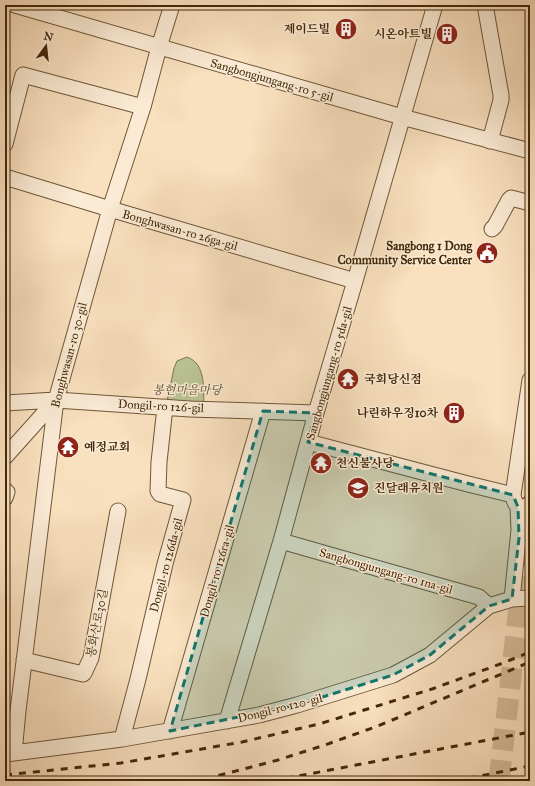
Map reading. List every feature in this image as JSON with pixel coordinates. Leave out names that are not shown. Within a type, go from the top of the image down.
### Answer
[{"type":"street","name":"Sangbongjungang-ro 5-gil","points":[[15,5],[402,118],[530,151]]},
{"type":"street","name":"Bonghwasan-ro 30-gil","points":[[10,753],[12,710],[24,660],[56,400],[110,209],[143,107],[172,5]]},
{"type":"street","name":"Sangbongjungang-ro 5da-gil","points":[[227,720],[281,541],[316,413],[435,5]]},
{"type":"street","points":[[485,5],[502,97],[490,141]]},
{"type":"street","points":[[5,144],[23,75],[143,107]]},
{"type":"street","name":"Bonghwasan-ro 26ga-gil","points":[[5,177],[355,282]]},
{"type":"street","points":[[492,229],[511,198],[530,203]]},
{"type":"street","points":[[512,599],[519,530],[524,507],[530,380]]},
{"type":"street","points":[[5,457],[56,400]]},
{"type":"street","name":"Dongil-ro 126-gil","points":[[5,403],[56,400],[190,409],[316,413]]},
{"type":"street","name":"Dongil-ro 126da-gil","points":[[122,740],[165,564],[183,500],[160,494],[158,491],[159,462],[166,407]]},
{"type":"street","name":"Dongil-ro 126ra-gil","points":[[170,731],[263,411]]},
{"type":"street","points":[[308,442],[468,484],[524,507]]},
{"type":"street","points":[[5,490],[7,492],[5,498]]},
{"type":"street","name":"봉화산로30길","points":[[24,660],[82,674],[85,673],[90,658],[118,511]]},
{"type":"street","name":"Sangbongjungang-ro 1na-gil","points":[[281,541],[479,597],[489,606]]},
{"type":"street","name":"Dongil-ro 120-gil","points":[[10,753],[122,740],[259,714],[296,705],[393,675],[430,655],[489,606],[512,599],[530,598]]},
{"type":"highlighted area","points":[[263,411],[316,413],[308,442],[513,495],[518,507],[519,538],[512,599],[489,606],[430,655],[393,675],[297,705],[170,731]]},
{"type":"green space","name":"봉현마을마당","points":[[187,357],[198,366],[201,372],[203,379],[204,408],[166,406],[174,368],[177,361]]},
{"type":"tunnel","points":[[499,781],[530,511]]},
{"type":"railway","points":[[5,775],[121,763],[242,742],[319,724],[432,689],[530,652]]},
{"type":"railway","points":[[191,781],[213,777],[278,760],[325,745],[378,726],[530,662]]},
{"type":"railway","points":[[272,781],[530,732]]},
{"type":"railway","points":[[455,781],[530,766]]},
{"type":"railway","points":[[502,781],[530,776]]},
{"type":"place","name":"제이드빌","points":[[346,29]]},
{"type":"place","name":"시온아트빌","points":[[447,34]]},
{"type":"place","name":"Sangbong 1 Dong Community Service Center","points":[[487,253]]},
{"type":"place","name":"국회당신점","points":[[348,379]]},
{"type":"place","name":"나린하우징10차","points":[[454,413]]},
{"type":"place","name":"예정교회","points":[[68,447]]},
{"type":"place","name":"천신불사당","points":[[321,463]]},
{"type":"place","name":"진달래유치원","points":[[358,488]]}]
